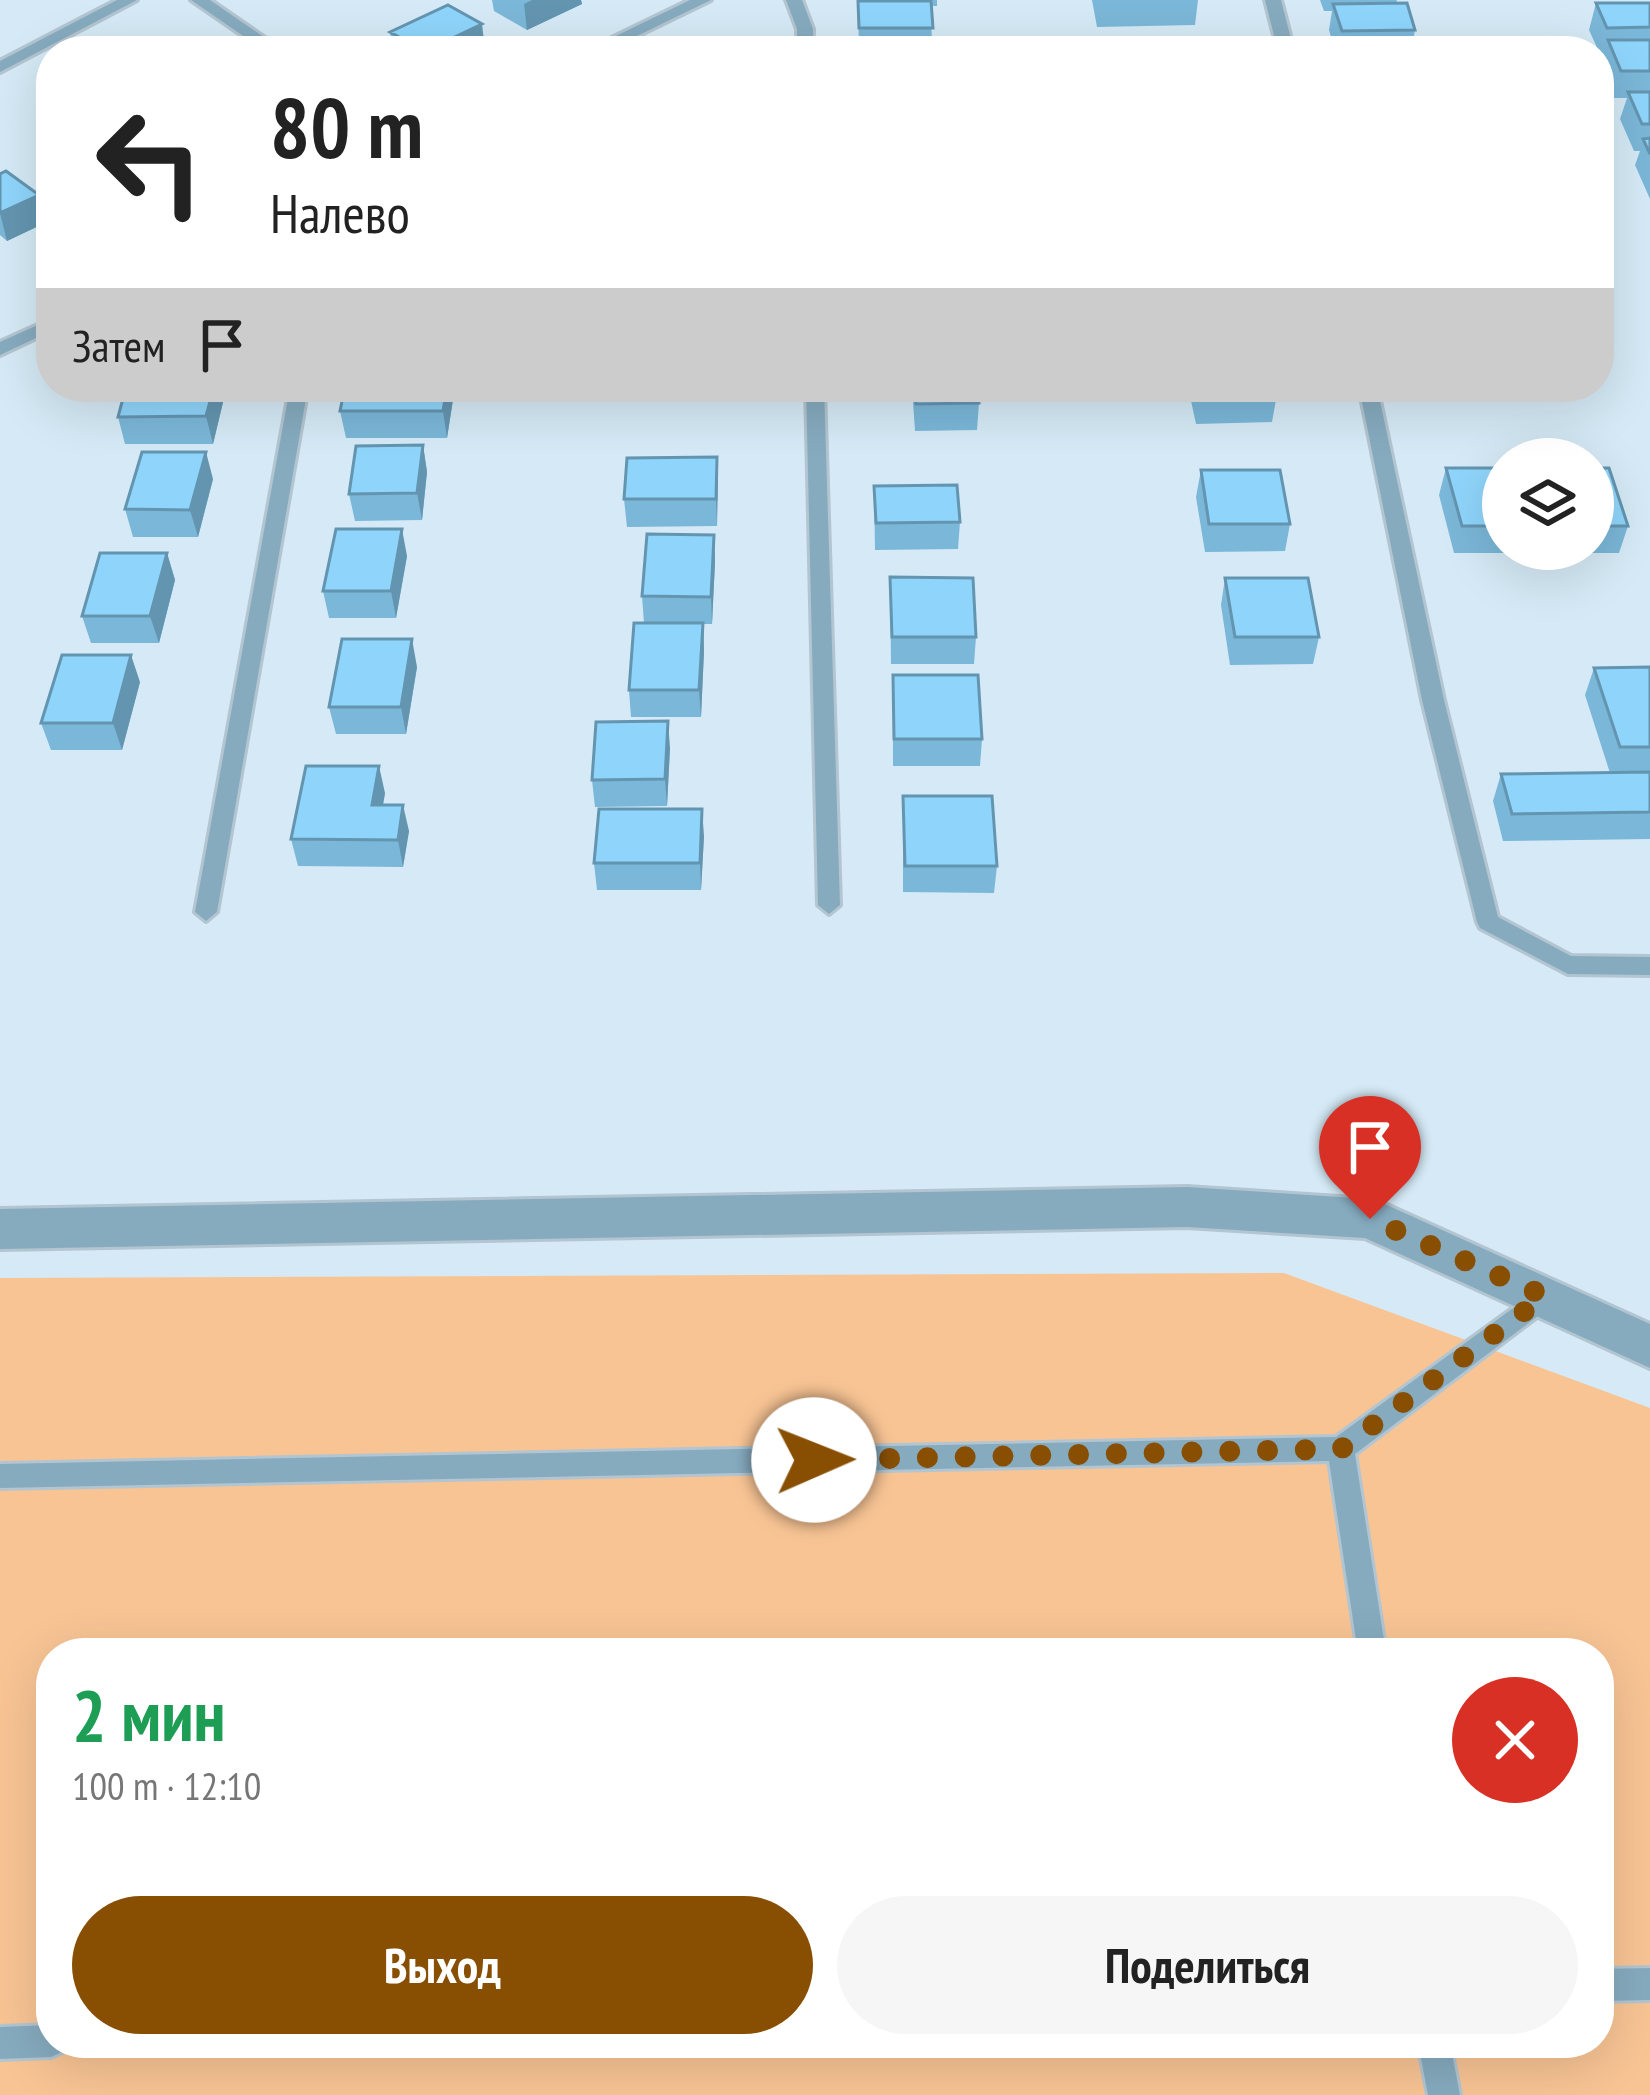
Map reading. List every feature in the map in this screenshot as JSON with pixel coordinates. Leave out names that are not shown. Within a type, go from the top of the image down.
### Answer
[{"type":"street","points":[[0,1229],[1187,1207],[1370,1219],[1650,1347]]},
{"type":"lane","points":[[60,36],[129,0]]},
{"type":"lane","points":[[199,0],[253,36]]},
{"type":"lane","points":[[625,36],[703,0]]},
{"type":"lane","points":[[794,0],[805,36]]},
{"type":"lane","points":[[1273,0],[1282,36]]},
{"type":"lane","points":[[0,67],[36,48]]},
{"type":"lane","points":[[0,349],[36,331]]},
{"type":"lane","points":[[206,912],[295,402]]},
{"type":"lane","points":[[814,402],[829,905]]},
{"type":"lane","points":[[1371,402],[1433,700],[1488,922],[1568,965],[1650,966]]},
{"type":"lane","points":[[0,1476],[1341,1449],[1545,1296]]},
{"type":"lane","points":[[1341,1449],[1370,1638]]},
{"type":"lane","points":[[1614,1985],[1650,1984]]},
{"type":"lane","points":[[0,2043],[36,2042]]},
{"type":"lane","points":[[1437,2058],[1444,2095]]},
{"type":"shaded area","points":[[1284,1273],[1650,1408],[1650,2095],[0,2095],[0,1278]]},
{"type":"building","points":[[858,1],[931,1],[933,28],[859,28]]},
{"type":"building","points":[[1407,3],[1415,30],[1342,31],[1333,4]]},
{"type":"building","points":[[1596,3],[1650,3],[1650,27],[1607,28]]},
{"type":"building","points":[[448,5],[482,24],[457,36],[390,32]]},
{"type":"building","points":[[1614,40],[1650,40],[1650,71],[1621,71]]},
{"type":"building","points":[[1628,92],[1650,92],[1650,124],[1642,124]]},
{"type":"building","points":[[6,171],[36,196],[0,213],[0,174]]},
{"type":"building","points":[[122,402],[210,402],[206,416],[118,417]]},
{"type":"building","points":[[342,402],[444,402],[443,411],[340,411]]},
{"type":"building","points":[[916,402],[979,403],[916,404]]},
{"type":"building","points":[[423,445],[417,493],[349,494],[356,446]]},
{"type":"building","points":[[142,452],[206,452],[190,510],[125,509]]},
{"type":"building","points":[[717,457],[716,499],[624,499],[627,458]]},
{"type":"building","points":[[1446,468],[1482,468],[1482,526],[1462,526]]},
{"type":"building","points":[[1201,470],[1280,470],[1290,524],[1209,524]]},
{"type":"building","points":[[1614,483],[1628,526],[1614,526]]},
{"type":"building","points":[[957,485],[960,522],[876,523],[874,486]]},
{"type":"building","points":[[336,529],[402,529],[391,591],[323,591]]},
{"type":"building","points":[[647,534],[714,535],[711,597],[642,596]]},
{"type":"building","points":[[100,553],[167,553],[150,616],[82,616]]},
{"type":"building","points":[[890,577],[973,578],[976,637],[892,637]]},
{"type":"building","points":[[1225,578],[1308,578],[1319,637],[1235,637]]},
{"type":"building","points":[[634,623],[703,623],[699,690],[629,690]]},
{"type":"building","points":[[342,639],[412,639],[401,707],[329,707]]},
{"type":"building","points":[[62,655],[131,655],[113,723],[41,723]]},
{"type":"building","points":[[1650,667],[1650,747],[1620,747],[1594,668]]},
{"type":"building","points":[[893,675],[978,675],[982,739],[894,739]]},
{"type":"building","points":[[668,721],[665,779],[592,780],[596,722]]},
{"type":"building","points":[[306,766],[379,766],[372,805],[403,805],[398,840],[291,839]]},
{"type":"building","points":[[1650,772],[1650,812],[1512,814],[1501,774]]},
{"type":"building","points":[[903,796],[992,796],[997,866],[905,866]]},
{"type":"building","points":[[599,809],[702,809],[700,863],[594,863]]},
{"type":"route","points":[[814,1460],[1341,1449],[1545,1296],[1370,1219]]}]
